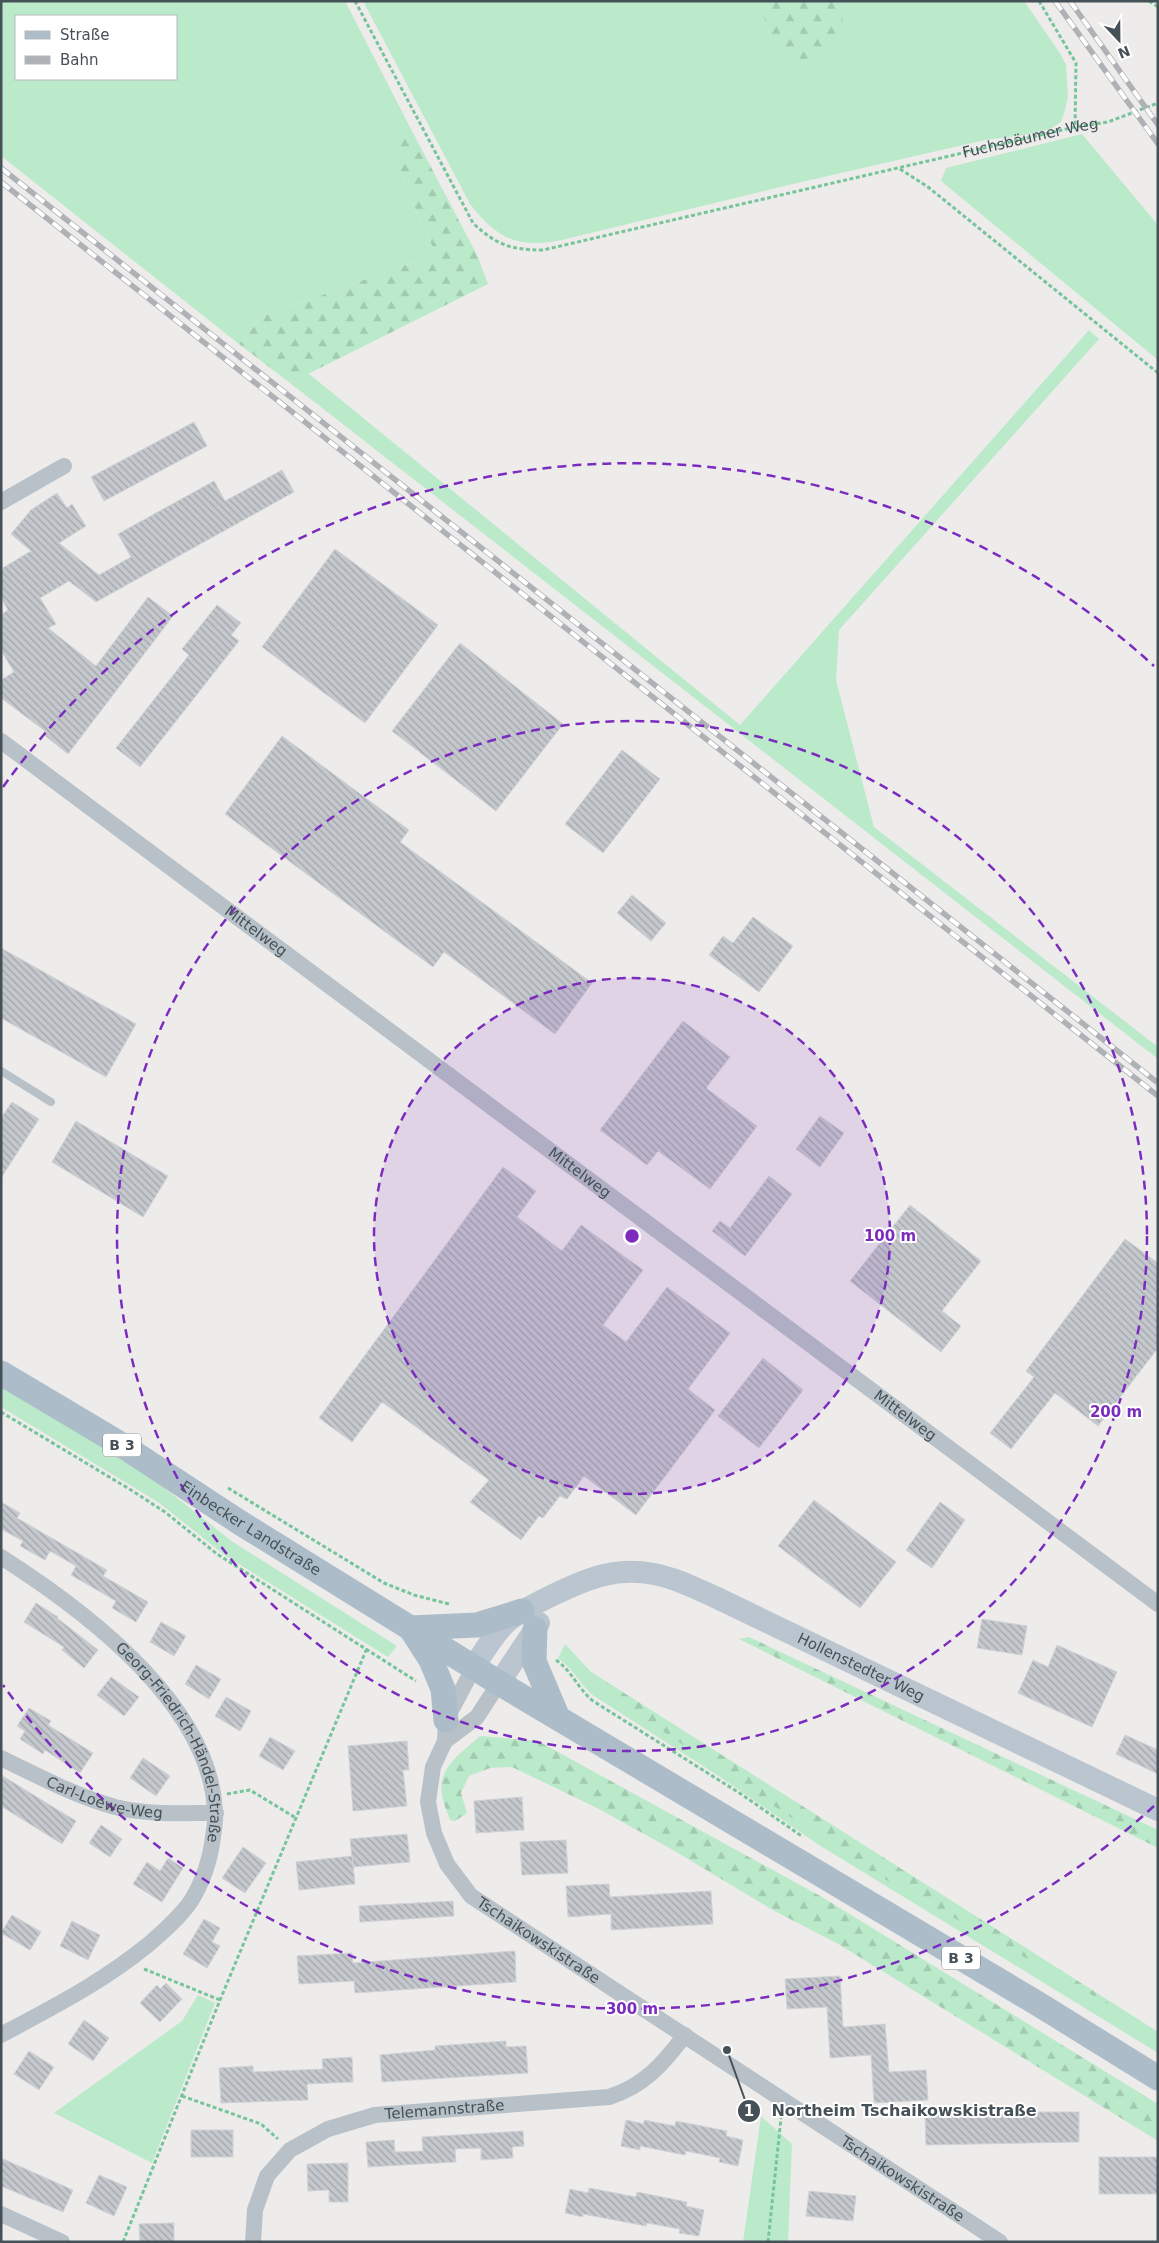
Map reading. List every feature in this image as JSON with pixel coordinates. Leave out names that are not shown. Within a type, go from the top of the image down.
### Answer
[{"type":"main road","name":"Einbecker Landstraße","points":[[1,1372],[117,1442],[239,1522],[499,1683]]},
{"type":"main road","name":"Hollenstedter Weg","points":[[529,1620],[558,1594],[604,1575],[623,1572],[654,1574],[685,1584],[1158,1810]]},
{"type":"main road","points":[[445,1731],[443,1689],[430,1660],[410,1628],[477,1625],[529,1620]]},
{"type":"main road","points":[[529,1620],[534,1661],[558,1718]]},
{"type":"main road","points":[[474,1667],[505,1624],[529,1620]]},
{"type":"main road","points":[[499,1683],[529,1620]]},
{"type":"main road","name":"B 3","points":[[499,1683],[1026,1997],[1158,2078]]},
{"type":"street","points":[[1,502],[64,466]]},
{"type":"street","name":"Mittelweg","points":[[1,741],[1158,1604]]},
{"type":"street","name":"Georg-Friedrich-Händel-Straße","points":[[1,1557],[49,1587],[118,1644],[157,1684],[191,1732],[209,1773],[216,1813],[210,1863],[190,1901],[165,1930],[127,1962],[83,1992],[1,2035]]},
{"type":"street","name":"Tschaikowskistraße","points":[[474,1667],[445,1731],[432,1767],[428,1802],[434,1833],[447,1864],[471,1896],[685,2035],[783,2103],[1000,2242]]},
{"type":"street","name":"Tschaikowskistraße","points":[[445,1731],[476,1717],[499,1683]]},
{"type":"street","name":"Carl-Loewe-Weg","points":[[1,1758],[59,1786],[116,1807],[160,1813],[216,1813]]},
{"type":"street","name":"Telemannstraße","points":[[253,2242],[255,2210],[267,2176],[290,2150],[328,2129],[375,2115],[609,2097],[621,2093],[644,2080],[664,2063],[685,2035]]},
{"type":"street","points":[[1,2214],[62,2242]]},
{"type":"lane","points":[[1,1071],[51,1102]]},
{"type":"path","name":"Fuchsbäumer Weg","points":[[355,1],[473,222],[489,238],[503,245],[521,250],[543,250],[1108,122],[1158,103]]},
{"type":"path","points":[[1039,1],[1076,63],[1075,128]]},
{"type":"path","points":[[1149,1],[1158,7]]},
{"type":"path","points":[[900,168],[928,186],[1158,373]]},
{"type":"path","points":[[1,1412],[166,1512],[217,1554],[367,1648],[422,1685]]},
{"type":"path","points":[[223,1484],[384,1583],[414,1595],[451,1605]]},
{"type":"path","points":[[123,2242],[220,2000],[367,1648]]},
{"type":"path","points":[[534,1661],[555,1660],[565,1666],[582,1692],[741,1794],[811,1843]]},
{"type":"path","points":[[214,1796],[250,1790],[296,1818]]},
{"type":"path","points":[[127,1962],[220,2000]]},
{"type":"path","points":[[182,2096],[261,2124],[290,2150]]},
{"type":"path","points":[[768,2242],[783,2103]]},
{"type":"green space","points":[[1,1],[345,1],[411,129],[389,140],[411,201],[436,254],[261,317],[239,344],[1,156]]},
{"type":"green space","points":[[363,1],[759,1],[771,39],[844,14],[841,1],[1024,1],[1060,53],[1066,65],[1068,97],[1061,122],[1050,129],[985,140],[562,240],[533,243],[521,242],[499,233],[470,204]]},
{"type":"green space","points":[[759,1],[841,1],[844,14],[835,50],[816,61],[787,58],[771,39]]},
{"type":"green space","points":[[411,129],[477,255],[488,284],[290,383],[239,344],[261,317],[436,254],[411,201],[389,140]]},
{"type":"green space","points":[[1082,134],[1158,225],[1158,360],[941,181],[946,168]]},
{"type":"green space","points":[[1089,330],[1099,339],[839,630],[836,680],[874,827],[1158,1047],[1158,1059],[290,383],[308,373],[740,725]]},
{"type":"green space","points":[[1,1387],[73,1427],[162,1486],[233,1542],[397,1646],[388,1657],[226,1556],[158,1502],[1,1407]]},
{"type":"green space","points":[[749,1637],[1158,1830],[1158,1848],[739,1639]]},
{"type":"green space","points":[[565,1644],[591,1672],[1158,2032],[1158,2053],[819,1845],[720,1777],[591,1694],[558,1658]]},
{"type":"green space","points":[[591,1672],[1158,2032],[872,1872],[603,1691]]},
{"type":"green space","points":[[480,1736],[538,1741],[822,1897],[1158,2104],[1158,2141],[840,1945],[771,1909],[673,1850],[599,1809],[512,1767],[490,1768],[469,1776],[461,1793],[467,1813],[455,1821],[450,1820],[441,1791],[444,1774],[457,1756]]},
{"type":"green space","points":[[198,1995],[215,2003],[152,2163],[54,2113],[182,2021]]},
{"type":"green space","points":[[761,2116],[792,2144],[788,2242],[743,2242]]},
{"type":"building","points":[[194,422],[207,446],[104,501],[91,477]]},
{"type":"building","points":[[282,470],[294,492],[96,602],[69,581],[40,598],[56,624],[48,628],[96,666],[148,597],[173,616],[68,754],[43,734],[45,731],[1,698],[1,680],[14,672],[1,650],[1,615],[8,610],[1,598],[1,569],[31,551],[11,534],[31,510],[57,493],[67,508],[72,504],[86,526],[59,543],[99,575],[131,557],[118,534],[214,481],[225,501]]},
{"type":"building","points":[[335,549],[438,625],[365,723],[262,647]]},
{"type":"building","points":[[217,605],[241,623],[231,635],[239,641],[140,767],[116,748],[189,655],[182,649]]},
{"type":"building","points":[[460,643],[563,724],[496,811],[392,731]]},
{"type":"building","points":[[282,736],[409,830],[400,842],[592,983],[555,1034],[444,952],[433,967],[225,814]]},
{"type":"building","points":[[622,750],[660,779],[603,853],[565,824]]},
{"type":"building","points":[[632,895],[666,923],[651,941],[617,913]]},
{"type":"building","points":[[753,917],[793,946],[759,992],[709,955],[723,936],[733,943]]},
{"type":"building","points":[[1,948],[136,1024],[106,1077],[1,1018]]},
{"type":"building","points":[[683,1021],[730,1057],[706,1088],[757,1126],[710,1189],[658,1151],[647,1165],[600,1130]]},
{"type":"building","points":[[12,1102],[39,1119],[1,1178],[1,1118]]},
{"type":"building","points":[[820,1116],[844,1133],[820,1167],[796,1149]]},
{"type":"building","points":[[76,1121],[168,1176],[143,1217],[52,1162]]},
{"type":"building","points":[[503,1167],[536,1191],[517,1217],[562,1251],[581,1225],[643,1270],[603,1325],[626,1342],[667,1287],[730,1333],[688,1389],[715,1410],[636,1515],[584,1476],[567,1499],[560,1496],[543,1518],[539,1516],[521,1540],[470,1502],[489,1480],[382,1402],[352,1442],[319,1418]]},
{"type":"building","points":[[769,1176],[792,1194],[745,1256],[712,1231],[720,1221],[730,1228]]},
{"type":"building","points":[[910,1205],[981,1261],[942,1311],[961,1326],[941,1352],[850,1281]]},
{"type":"building","points":[[1125,1239],[1158,1263],[1158,1348],[1098,1426],[1055,1393],[1011,1449],[990,1433],[1034,1377],[1026,1371]]},
{"type":"building","points":[[763,1358],[803,1390],[759,1448],[718,1416]]},
{"type":"building","points":[[814,1500],[896,1562],[860,1608],[778,1546]]},
{"type":"building","points":[[1,1502],[20,1513],[17,1518],[107,1570],[103,1576],[148,1602],[136,1622],[112,1608],[116,1601],[71,1575],[76,1566],[50,1551],[45,1560],[20,1546],[23,1541],[1,1529]]},
{"type":"building","points":[[940,1502],[965,1520],[932,1568],[906,1550]]},
{"type":"building","points":[[36,1603],[58,1617],[98,1650],[84,1668],[62,1650],[64,1647],[24,1622]]},
{"type":"building","points":[[982,1619],[1027,1626],[1022,1655],[977,1648]]},
{"type":"building","points":[[161,1622],[186,1636],[174,1656],[150,1642]]},
{"type":"building","points":[[1057,1645],[1117,1672],[1092,1727],[1018,1693],[1033,1660],[1048,1667]]},
{"type":"building","points":[[196,1665],[221,1679],[209,1699],[185,1684]]},
{"type":"building","points":[[111,1677],[139,1697],[124,1716],[97,1695]]},
{"type":"building","points":[[226,1697],[251,1711],[240,1731],[215,1716]]},
{"type":"building","points":[[29,1708],[51,1721],[48,1725],[93,1753],[80,1773],[45,1750],[43,1754],[20,1739],[25,1731],[17,1726]]},
{"type":"building","points":[[1125,1735],[1158,1750],[1158,1774],[1116,1754]]},
{"type":"building","points":[[270,1737],[295,1751],[283,1770],[259,1756]]},
{"type":"building","points":[[407,1741],[409,1770],[403,1770],[407,1806],[353,1811],[348,1746]]},
{"type":"building","points":[[143,1758],[170,1776],[156,1796],[130,1778]]},
{"type":"building","points":[[1,1775],[76,1821],[62,1844],[1,1806]]},
{"type":"building","points":[[522,1797],[524,1830],[476,1833],[474,1801]]},
{"type":"building","points":[[101,1825],[122,1839],[110,1857],[89,1843]]},
{"type":"building","points":[[407,1834],[410,1862],[353,1867],[350,1839]]},
{"type":"building","points":[[566,1840],[568,1873],[522,1875],[520,1842]]},
{"type":"building","points":[[243,1847],[266,1863],[245,1893],[222,1878]]},
{"type":"building","points":[[352,1856],[355,1884],[299,1890],[296,1862]]},
{"type":"building","points":[[168,1858],[183,1868],[162,1902],[133,1884],[147,1862],[160,1871]]},
{"type":"building","points":[[609,1884],[610,1897],[711,1891],[713,1924],[611,1930],[611,1914],[568,1917],[566,1886]]},
{"type":"building","points":[[453,1901],[454,1916],[360,1922],[359,1906]]},
{"type":"building","points":[[12,1915],[41,1932],[30,1950],[1,1933]]},
{"type":"building","points":[[204,1919],[220,1928],[212,1942],[220,1946],[207,1968],[183,1954]]},
{"type":"building","points":[[72,1921],[100,1935],[88,1960],[60,1946]]},
{"type":"building","points":[[515,1951],[516,1982],[355,1993],[354,1981],[299,1984],[297,1956],[352,1953],[353,1963]]},
{"type":"building","points":[[840,1976],[843,2027],[885,2024],[889,2072],[926,2070],[928,2100],[874,2103],[871,2055],[830,2058],[827,2007],[787,2009],[785,1979]]},
{"type":"building","points":[[166,1983],[182,1999],[160,2022],[140,2003],[157,1985],[160,1989]]},
{"type":"building","points":[[84,2020],[109,2038],[93,2061],[68,2044]]},
{"type":"building","points":[[506,2041],[506,2047],[526,2046],[528,2073],[382,2082],[380,2055],[435,2050],[435,2046]]},
{"type":"building","points":[[29,2051],[54,2067],[39,2090],[14,2074]]},
{"type":"building","points":[[352,2057],[353,2082],[307,2084],[308,2100],[221,2103],[219,2068],[253,2066],[253,2072],[323,2069],[322,2059]]},
{"type":"building","points":[[1079,2112],[1079,2142],[926,2145],[925,2115]]},
{"type":"building","points":[[626,2120],[644,2124],[644,2120],[675,2126],[676,2121],[727,2131],[726,2136],[743,2140],[738,2166],[719,2162],[720,2158],[686,2151],[685,2155],[640,2146],[640,2150],[621,2146]]},
{"type":"building","points":[[191,2130],[233,2130],[233,2157],[191,2157]]},
{"type":"building","points":[[523,2131],[524,2146],[512,2147],[513,2158],[481,2160],[481,2148],[455,2149],[456,2162],[368,2167],[366,2142],[394,2140],[395,2152],[423,2151],[422,2137]]},
{"type":"building","points":[[1099,2157],[1158,2157],[1158,2194],[1099,2194]]},
{"type":"building","points":[[1,2158],[73,2190],[63,2212],[1,2186]]},
{"type":"building","points":[[348,2163],[348,2202],[329,2202],[329,2190],[308,2191],[307,2164]]},
{"type":"building","points":[[99,2175],[127,2187],[114,2216],[86,2203]]},
{"type":"building","points":[[589,2188],[636,2197],[637,2192],[687,2202],[686,2206],[704,2210],[699,2236],[679,2233],[680,2229],[647,2223],[646,2226],[583,2214],[583,2217],[565,2213],[570,2189],[588,2193]]},
{"type":"building","points":[[809,2191],[856,2196],[853,2221],[806,2216]]},
{"type":"building","points":[[174,2223],[174,2242],[140,2242],[139,2224]]},
{"type":"railway","points":[[1055,1],[1158,144]]},
{"type":"railway","points":[[1070,1],[1158,125]]},
{"type":"railway","points":[[1,168],[1158,1083]]},
{"type":"railway","points":[[1,182],[1158,1096]]},
{"type":"place","name":"Northeim Tschaikowskistraße","points":[[727,2050]]}]
